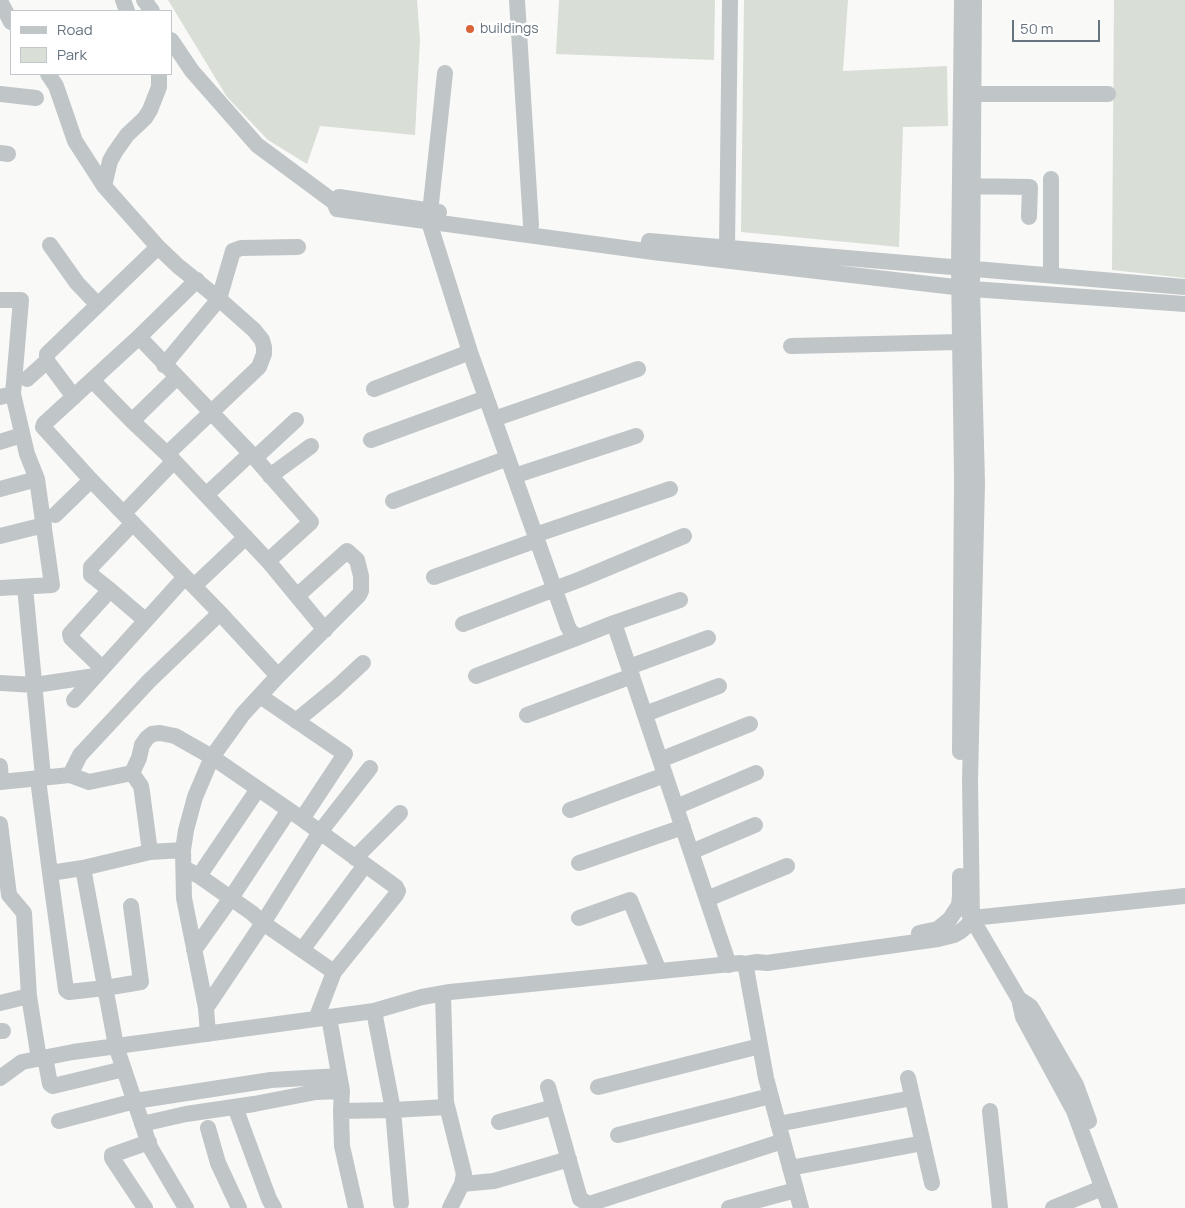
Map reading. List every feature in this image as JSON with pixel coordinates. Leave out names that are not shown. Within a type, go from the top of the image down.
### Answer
[{"type":"street","points":[[517,0],[531,225]]},
{"type":"street","points":[[728,248],[730,0]]},
{"type":"street","points":[[962,0],[968,75],[974,94],[966,186]]},
{"type":"street","points":[[744,963],[766,957],[932,931],[950,919],[960,900],[970,478],[966,186],[968,75],[974,0]]},
{"type":"street","points":[[0,1],[10,20]]},
{"type":"street","points":[[172,41],[192,71],[257,145],[334,202],[339,197],[429,216],[966,288],[1185,304]]},
{"type":"street","points":[[445,73],[429,216],[470,352],[554,589],[568,627],[571,632],[579,637]]},
{"type":"street","points":[[49,75],[56,86],[75,141],[104,186],[158,247],[219,298],[254,330],[262,340],[264,354],[259,368],[212,412],[171,458],[91,567],[91,575],[145,620]]},
{"type":"street","points":[[104,186],[114,152],[150,110],[160,87],[159,75]]},
{"type":"street","points":[[0,94],[36,98]]},
{"type":"street","points":[[974,94],[1108,94]]},
{"type":"street","points":[[1051,179],[1051,275]]},
{"type":"street","points":[[966,186],[1030,187],[1029,217]]},
{"type":"street","points":[[429,216],[531,225],[606,241],[728,248],[1185,287]]},
{"type":"street","points":[[50,245],[77,283],[98,305]]},
{"type":"street","points":[[74,397],[47,361],[47,354],[158,247]]},
{"type":"street","points":[[164,365],[219,298],[231,254],[236,249],[298,247]]},
{"type":"street","points":[[196,280],[139,337],[44,424],[43,427],[278,676]]},
{"type":"street","points":[[966,288],[959,342],[970,478]]},
{"type":"street","points":[[0,300],[21,300],[6,396],[38,479],[49,520],[52,585],[0,588]]},
{"type":"street","points":[[139,337],[164,365],[212,412],[311,522],[268,561]]},
{"type":"street","points":[[791,346],[959,342]]},
{"type":"street","points":[[374,388],[470,352]]},
{"type":"street","points":[[27,379],[47,361]]},
{"type":"street","points":[[494,419],[638,369]]},
{"type":"street","points":[[132,421],[177,377]]},
{"type":"street","points":[[92,380],[171,458],[268,561],[325,630]]},
{"type":"street","points":[[371,440],[486,398]]},
{"type":"street","points":[[206,495],[296,420]]},
{"type":"street","points":[[0,442],[22,435]]},
{"type":"street","points":[[514,476],[636,436]]},
{"type":"street","points":[[270,476],[311,446]]},
{"type":"street","points":[[393,501],[508,458]]},
{"type":"street","points":[[0,488],[38,479]]},
{"type":"street","points":[[0,536],[49,520],[92,480]]},
{"type":"street","points":[[434,577],[670,488]]},
{"type":"street","points":[[0,1078],[22,1062],[42,1058],[116,1046],[374,1011],[451,992],[744,963],[767,963],[938,940],[961,931],[972,918],[969,509]]},
{"type":"street","points":[[463,624],[684,536]]},
{"type":"street","points":[[74,700],[145,620],[190,581],[246,538]]},
{"type":"street","points":[[208,1034],[206,1008],[184,898],[183,850],[186,830],[196,797],[212,758],[228,733],[278,676],[361,591],[361,576],[357,560],[347,551],[296,596]]},
{"type":"street","points":[[25,587],[50,873],[66,990],[69,992],[141,982],[131,906]]},
{"type":"street","points":[[99,672],[70,634],[110,590]]},
{"type":"street","points":[[476,676],[680,600]]},
{"type":"street","points":[[70,775],[80,755],[149,681],[220,613]]},
{"type":"street","points":[[614,624],[707,899],[744,963],[770,1096],[801,1208]]},
{"type":"street","points":[[527,715],[708,638]]},
{"type":"street","points":[[296,720],[336,688],[363,663]]},
{"type":"street","points":[[0,683],[35,685],[99,672]]},
{"type":"street","points":[[645,714],[718,686]]},
{"type":"street","points":[[194,950],[231,898],[295,815],[346,754],[260,696]]},
{"type":"street","points":[[570,810],[750,724]]},
{"type":"street","points":[[132,773],[139,758],[142,745],[147,738],[152,734],[170,734],[212,758],[258,789],[396,887],[396,895],[334,972],[323,1018],[340,1084],[342,1146],[356,1208]]},
{"type":"street","points":[[206,1008],[263,923],[320,832],[370,768]]},
{"type":"street","points":[[0,777],[41,782],[70,775],[89,782],[132,773]]},
{"type":"street","points":[[132,773],[141,786],[150,852]]},
{"type":"street","points":[[676,807],[756,773]]},
{"type":"street","points":[[199,876],[258,789]]},
{"type":"street","points":[[302,950],[360,861],[400,812]]},
{"type":"street","points":[[0,824],[9,895],[24,913],[29,996],[42,1058],[50,1084],[53,1086],[124,1069]]},
{"type":"street","points":[[691,852],[755,825]]},
{"type":"street","points":[[579,863],[683,827]]},
{"type":"street","points":[[50,873],[83,868],[150,852],[183,850]]},
{"type":"street","points":[[707,899],[787,866]]},
{"type":"street","points":[[83,868],[116,1046],[148,1142],[186,1208]]},
{"type":"street","points":[[184,868],[231,898],[263,923],[334,972]]},
{"type":"street","points":[[972,918],[1185,896]]},
{"type":"street","points":[[579,918],[630,900],[659,971]]},
{"type":"street","points":[[960,900],[1019,998],[1026,1022],[1074,1111],[1110,1208]]},
{"type":"street","points":[[450,1208],[462,1184],[464,1170],[448,1107],[451,992]]},
{"type":"street","points":[[0,1003],[29,996]]},
{"type":"street","points":[[1019,998],[1031,1007],[1076,1085],[1120,1208]]},
{"type":"street","points":[[374,1011],[393,1110],[401,1203]]},
{"type":"street","points":[[598,1087],[760,1046]]},
{"type":"street","points":[[908,1078],[932,1183]]},
{"type":"street","points":[[59,1121],[135,1101],[271,1080],[340,1084]]},
{"type":"street","points":[[142,1124],[186,1114],[316,1092],[340,1084]]},
{"type":"street","points":[[548,1087],[580,1199],[589,1204],[783,1141]]},
{"type":"street","points":[[618,1135],[770,1096]]},
{"type":"street","points":[[778,1124],[912,1098]]},
{"type":"street","points":[[235,1107],[268,1198],[274,1208]]},
{"type":"street","points":[[340,1111],[448,1107]]},
{"type":"street","points":[[499,1122],[554,1107]]},
{"type":"street","points":[[990,1111],[1000,1208]]},
{"type":"street","points":[[208,1128],[218,1163],[239,1208]]},
{"type":"street","points":[[144,1208],[112,1158],[112,1155],[148,1142]]},
{"type":"street","points":[[790,1168],[923,1143]]},
{"type":"street","points":[[462,1184],[488,1182],[569,1160]]},
{"type":"street","points":[[1053,1208],[1102,1188]]},
{"type":"street","points":[[730,1208],[796,1190]]},
{"type":"green space","points":[[168,0],[417,0],[420,40],[415,135],[320,126],[307,164],[268,140],[227,97]]},
{"type":"green space","points":[[559,0],[715,0],[714,60],[556,54]]},
{"type":"green space","points":[[744,0],[848,0],[843,71],[947,66],[948,126],[903,127],[899,247],[741,232]]},
{"type":"green space","points":[[1114,0],[1185,0],[1185,278],[1112,270]]},
{"type":"place","name":"buildings","points":[[470,29]]}]
